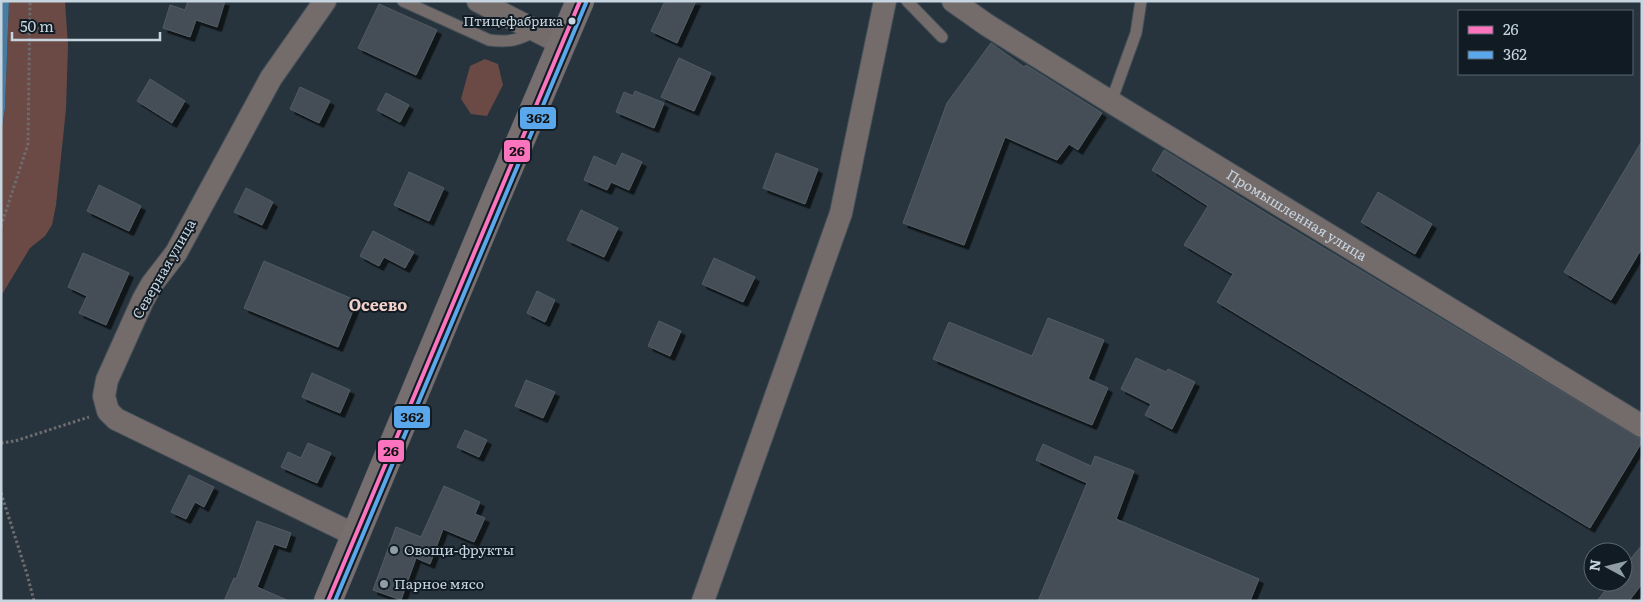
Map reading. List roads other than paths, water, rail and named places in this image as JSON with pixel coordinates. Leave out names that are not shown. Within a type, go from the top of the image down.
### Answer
[{"type":"main road","points":[[328,601],[580,1]]},
{"type":"street","name":"Северная улица","points":[[325,1],[271,78],[176,253],[148,292],[118,352],[107,380],[104,396],[108,411],[116,419],[355,534]]},
{"type":"street","points":[[478,1],[562,44]]},
{"type":"street","points":[[703,601],[816,296],[841,213],[885,1]]},
{"type":"street","name":"Промышленная улица","points":[[954,1],[987,25],[1111,102],[1642,426]]},
{"type":"lane","points":[[403,1],[489,40],[504,42],[520,39],[536,30]]},
{"type":"lane","points":[[907,1],[942,37]]},
{"type":"lane","points":[[1111,102],[1136,33],[1141,1]]},
{"type":"water","points":[[1,1],[9,1],[5,108],[1,134]]},
{"type":"place","name":"Птицефабрика","points":[[572,21]]},
{"type":"place","name":"Овощи-фрукты","points":[[394,550]]},
{"type":"place","name":"Парное мясо","points":[[384,584]]},
{"type":"district","name":"Осеево","points":[[378,305]]}]
